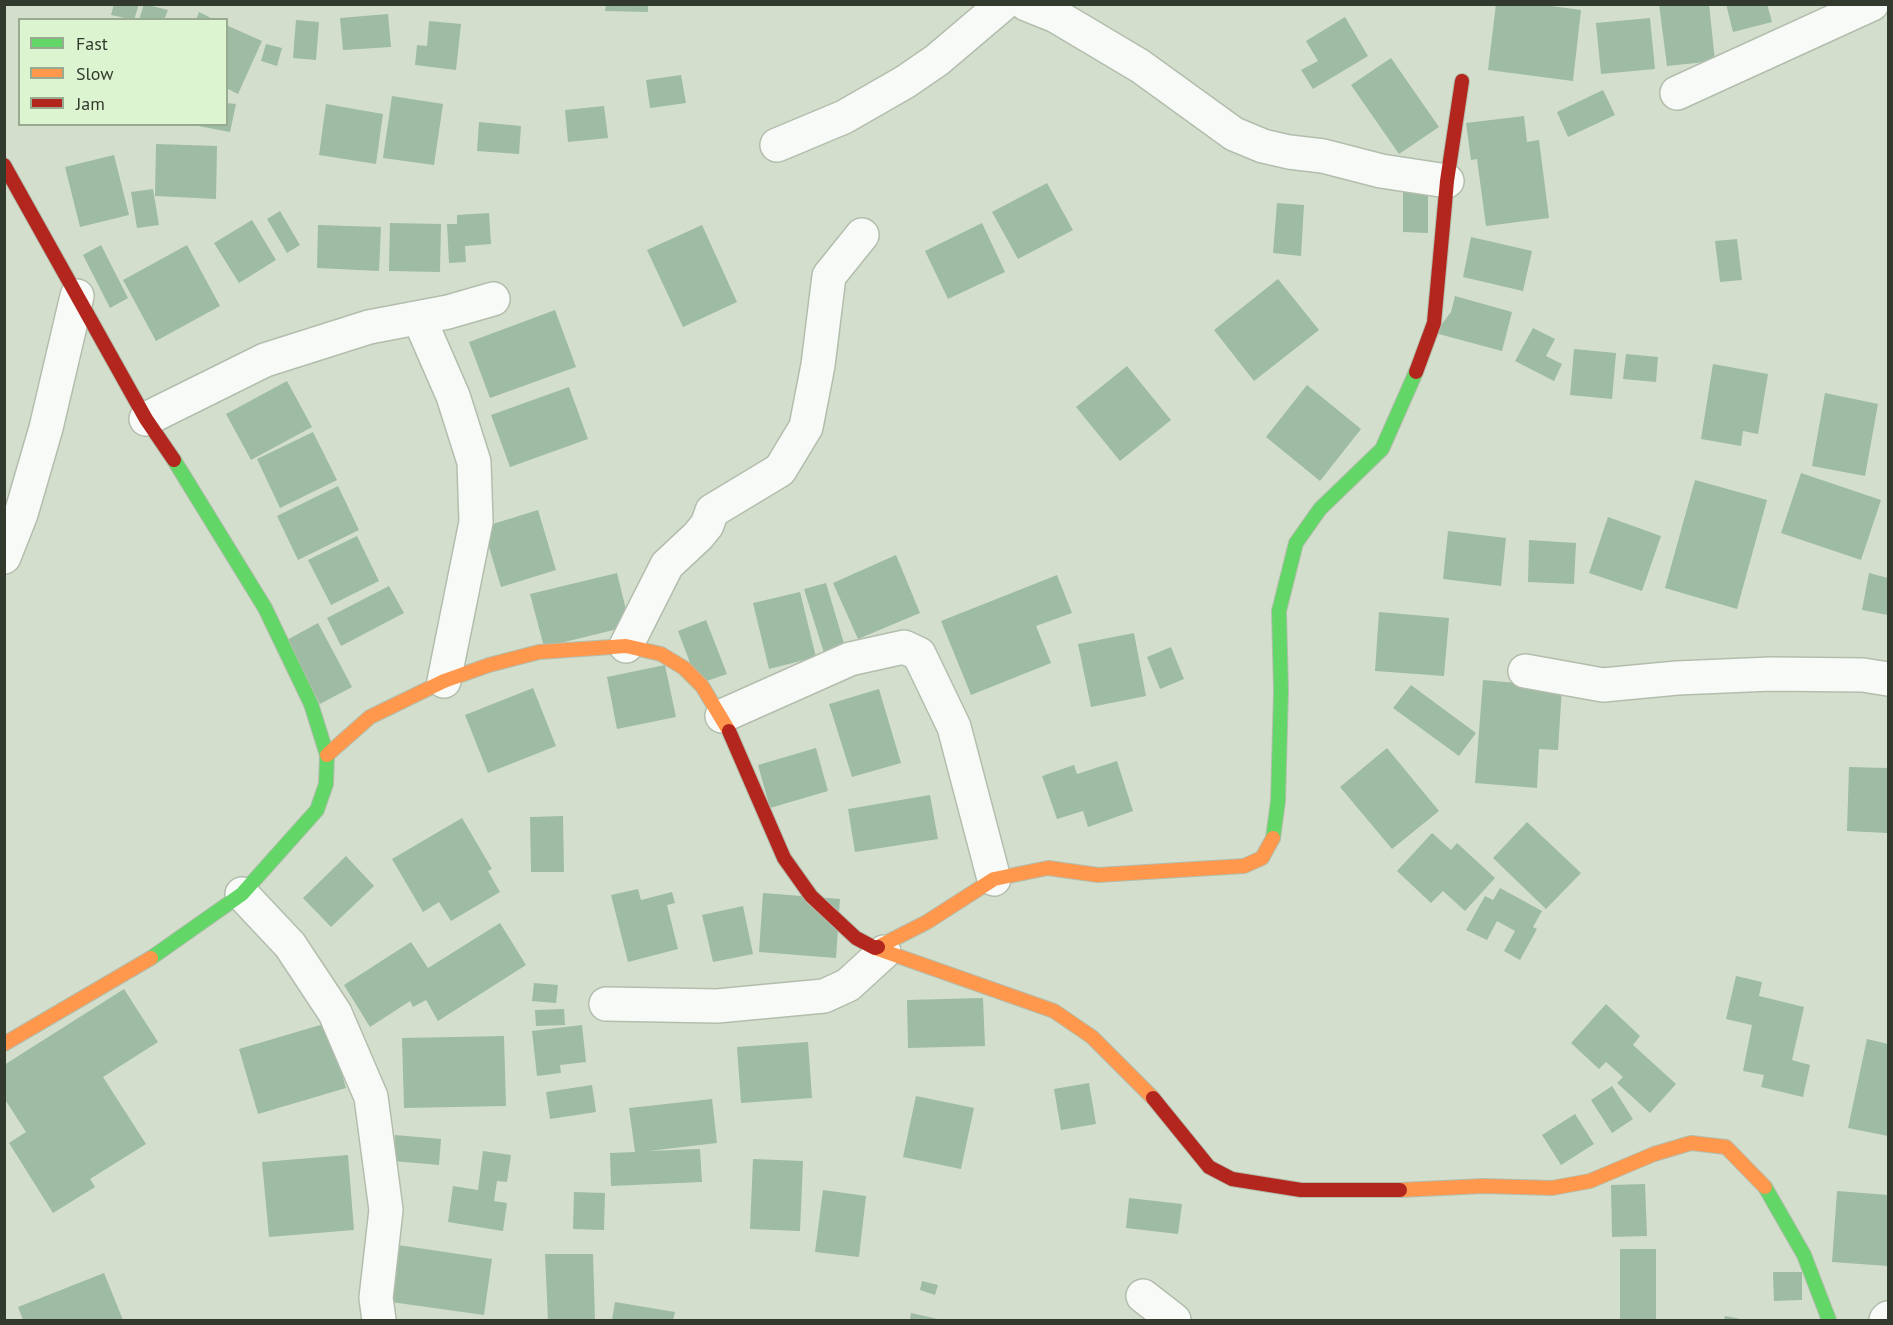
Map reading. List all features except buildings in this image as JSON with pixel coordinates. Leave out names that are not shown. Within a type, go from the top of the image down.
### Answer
[{"type":"street","points":[[777,145],[844,117],[905,82],[937,60],[1003,4]]},
{"type":"street","points":[[1026,4],[1056,16],[1140,66],[1234,134],[1263,146],[1289,152],[1323,156],[1382,171],[1447,181]]},
{"type":"street","points":[[1677,93],[1872,4]]},
{"type":"street","points":[[606,1004],[717,1006],[824,996],[848,985],[879,950],[994,879],[1048,868],[1098,875],[1244,866],[1262,858],[1272,842],[1278,801],[1281,691],[1279,611],[1296,543],[1320,509],[1383,449],[1414,379],[1434,323],[1447,181],[1462,81]]},
{"type":"street","points":[[4,165],[146,419],[199,497],[265,608],[311,704],[327,755],[326,784],[317,810],[242,894],[132,971],[4,1044]]},
{"type":"street","points":[[626,646],[667,565],[698,536],[707,525],[712,511],[780,470],[806,427],[829,276],[862,235]]},
{"type":"street","points":[[4,557],[21,514],[46,428],[77,296]]},
{"type":"street","points":[[146,419],[265,360],[369,327],[419,318],[493,299]]},
{"type":"street","points":[[419,318],[453,396],[474,462],[476,522],[444,681]]},
{"type":"street","points":[[327,755],[370,717],[444,681],[489,665],[539,652],[626,646],[661,654],[684,668],[702,686],[722,716],[784,858],[811,896],[855,938],[879,950],[948,972],[1054,1011],[1092,1037],[1160,1105],[1181,1135],[1209,1167],[1232,1179],[1301,1190],[1435,1190],[1484,1186],[1552,1188],[1590,1181],[1654,1154],[1691,1143],[1726,1147],[1766,1188],[1804,1255],[1829,1320]]},
{"type":"street","points":[[722,716],[850,659],[904,647],[919,654],[954,727],[994,879]]},
{"type":"street","points":[[1525,671],[1603,685],[1677,678],[1771,674],[1863,675],[1888,679]]},
{"type":"street","points":[[242,894],[290,945],[335,1012],[371,1097],[386,1210],[376,1298],[379,1320]]},
{"type":"street","points":[[1143,1296],[1174,1320]]},
{"type":"traffic: fast","points":[[1273,838],[1278,801],[1281,691],[1279,611],[1296,543],[1320,509],[1382,449],[1416,372]]},
{"type":"traffic: fast","points":[[151,958],[242,894],[317,810],[326,784],[327,755],[311,704],[265,608],[174,460]]},
{"type":"traffic: fast","points":[[1765,1187],[1804,1255],[1829,1320]]},
{"type":"traffic: slow","points":[[327,755],[370,717],[444,681],[489,665],[539,652],[626,646],[661,654],[684,668],[702,686],[729,731]]},
{"type":"traffic: slow","points":[[878,947],[927,922],[994,879],[1048,868],[1098,875],[1244,866],[1262,858],[1273,838]]},
{"type":"traffic: slow","points":[[875,948],[1054,1011],[1092,1037],[1153,1098]]},
{"type":"traffic: slow","points":[[4,1044],[151,958]]},
{"type":"traffic: slow","points":[[1400,1190],[1484,1186],[1552,1188],[1590,1181],[1654,1154],[1691,1143],[1726,1147],[1765,1187]]},
{"type":"traffic: jam","points":[[1416,372],[1434,323],[1447,181],[1462,81]]},
{"type":"traffic: jam","points":[[4,165],[146,419],[174,460]]},
{"type":"traffic: jam","points":[[729,731],[784,858],[811,896],[856,938],[875,948],[878,947]]},
{"type":"traffic: jam","points":[[1153,1098],[1209,1167],[1232,1179],[1301,1190],[1400,1190]]}]
